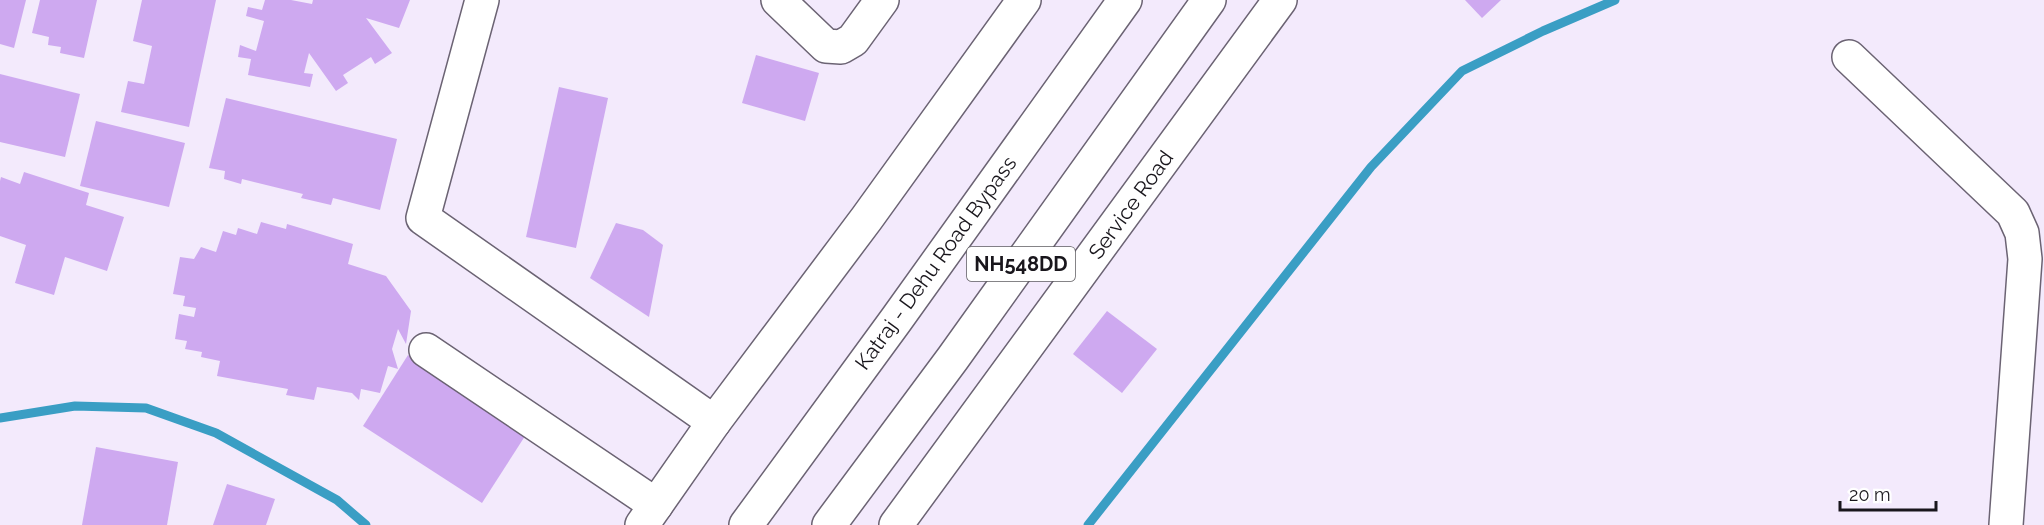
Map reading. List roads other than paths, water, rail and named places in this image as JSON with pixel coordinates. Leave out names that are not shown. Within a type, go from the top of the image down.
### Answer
[{"type":"main road","points":[[482,0],[423,218],[714,422]]},
{"type":"main road","points":[[778,0],[826,46],[840,47],[853,40],[882,0]]},
{"type":"main road","points":[[426,351],[649,515],[714,422],[867,218],[1024,0]]},
{"type":"main road","name":"Katraj - Dehu Road Bypass","points":[[746,525],[1125,0]]},
{"type":"main road","name":"NH548DD","points":[[829,525],[953,358],[1209,0]]},
{"type":"main road","name":"Service Road","points":[[896,525],[1280,0]]},
{"type":"main road","points":[[1849,57],[2013,213],[2022,232],[2025,259],[2006,525]]},
{"type":"waterway","points":[[1088,525],[1371,167],[1462,71],[1543,31],[1615,0]]},
{"type":"waterway","points":[[0,418],[75,406],[146,408],[216,433],[337,500],[366,525]]}]
